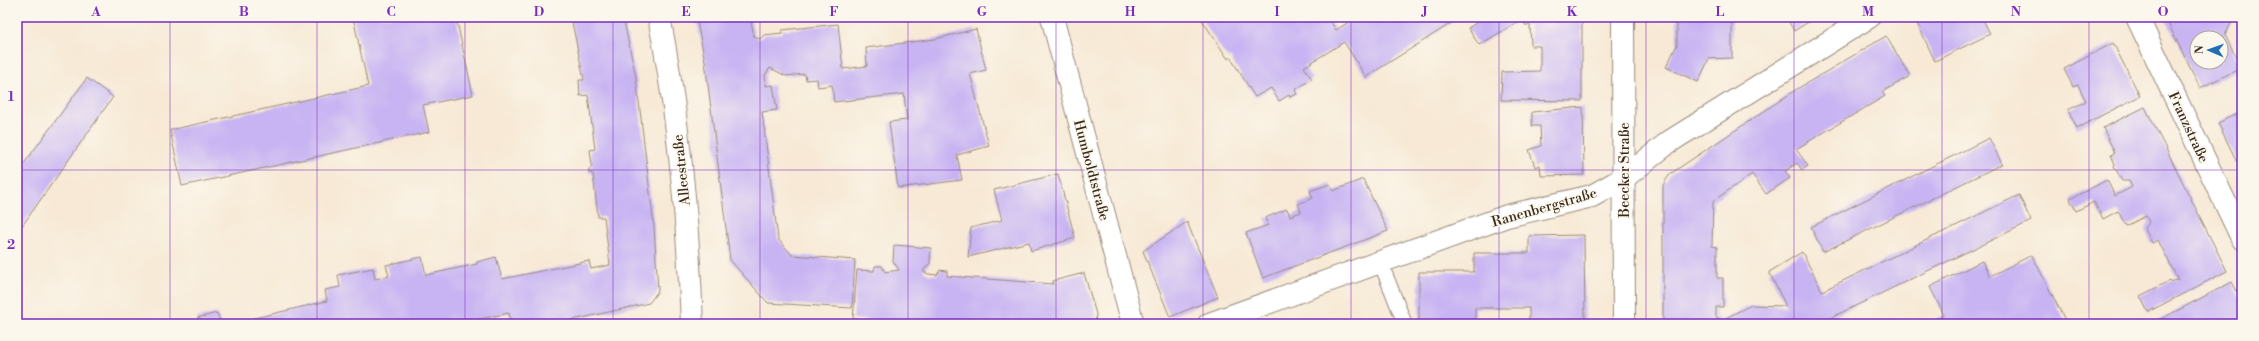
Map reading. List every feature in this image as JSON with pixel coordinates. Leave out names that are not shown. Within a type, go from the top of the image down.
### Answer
[{"type":"street","name":"Alleestraße","points":[[659,17],[667,55],[680,156],[690,257],[692,324]]},
{"type":"street","name":"Humboldtstraße","points":[[1052,17],[1133,324]]},
{"type":"street","name":"Beecker Straße","points":[[1623,17],[1624,324]]},
{"type":"street","name":"Ranenbergstraße","points":[[1210,324],[1380,261],[1508,216],[1592,196],[1624,178],[1669,142],[1869,17]]},
{"type":"street","name":"Franzstraße","points":[[2137,17],[2242,238]]},
{"type":"lane","points":[[1380,261],[1405,324]]},
{"type":"building","points":[[353,17],[456,17],[473,95],[423,105],[429,132],[182,186],[170,130],[368,86]]},
{"type":"building","points":[[571,17],[623,17],[636,77],[654,226],[658,291],[649,303],[555,324],[511,324],[509,313],[455,324],[229,324],[327,301],[325,290],[340,287],[338,275],[373,268],[375,279],[389,276],[386,265],[422,257],[426,275],[477,264],[477,262],[496,257],[502,279],[589,261],[591,269],[610,265],[604,217],[598,217],[593,174],[588,172],[592,165],[590,150],[595,149],[588,95],[580,96],[579,80],[584,80]]},
{"type":"building","points":[[696,17],[750,17],[754,36],[760,39],[764,35],[782,33],[782,30],[838,24],[843,69],[867,66],[866,48],[935,39],[976,29],[986,70],[970,74],[989,146],[957,155],[962,180],[898,188],[889,122],[907,120],[904,94],[834,102],[832,85],[818,87],[817,79],[806,80],[805,74],[786,76],[770,68],[765,75],[766,86],[773,85],[777,110],[762,112],[778,239],[792,255],[855,260],[852,308],[768,303],[730,260],[705,61]]},
{"type":"building","points":[[1200,17],[1328,17],[1336,30],[1357,17],[1461,17],[1366,77],[1344,42],[1304,67],[1312,79],[1295,90],[1297,94],[1290,97],[1289,95],[1279,101],[1271,88],[1255,97],[1230,57],[1228,59]]},
{"type":"building","points":[[1486,17],[1582,17],[1582,101],[1501,100],[1502,72],[1540,71],[1540,46],[1531,46],[1530,25],[1525,25],[1525,22],[1516,23],[1479,45],[1468,28]]},
{"type":"building","points":[[1677,17],[1732,17],[1732,58],[1709,59],[1698,82],[1666,67],[1677,45]]},
{"type":"building","points":[[1786,17],[1816,17],[1794,31]]},
{"type":"building","points":[[1929,17],[1982,17],[1990,34],[1935,61],[1917,23]]},
{"type":"building","points":[[2165,17],[2242,17],[2241,22],[2234,18],[2228,30],[2189,30],[2189,66]]},
{"type":"building","points":[[1886,36],[1910,76],[1882,92],[1885,96],[1796,149],[1808,166],[1802,170],[1797,163],[1785,171],[1790,178],[1766,194],[1752,174],[1713,201],[1712,246],[1717,247],[1717,278],[1723,278],[1723,307],[1716,307],[1716,317],[1722,320],[1751,305],[1786,306],[1769,272],[1802,252],[1822,291],[2019,195],[2031,221],[1818,324],[1663,324],[1663,185],[1670,174],[1797,89]]},
{"type":"building","points":[[2113,43],[2140,96],[2077,128],[2068,110],[2086,101],[2078,85],[2073,87],[2064,69]]},
{"type":"building","points":[[2229,43],[2241,68],[2200,88],[2191,70],[2229,70]]},
{"type":"building","points":[[87,78],[113,97],[17,233],[17,173]]},
{"type":"building","points":[[1583,107],[1584,175],[1541,176],[1540,165],[1535,167],[1529,150],[1541,146],[1540,126],[1532,126],[1532,112]]},
{"type":"building","points":[[2145,107],[2227,271],[2148,312],[2140,296],[2167,282],[2178,280],[2158,240],[2152,243],[2145,229],[2149,222],[2146,216],[2126,226],[2118,211],[2103,219],[2094,202],[2076,211],[2070,199],[2107,180],[2115,196],[2132,187],[2129,181],[2122,181],[2114,166],[2115,164],[2111,155],[2115,153],[2103,128]]},
{"type":"building","points":[[2242,111],[2242,172],[2218,123]]},
{"type":"building","points":[[1989,138],[2002,164],[1823,252],[1811,227]]},
{"type":"building","points":[[1058,174],[1075,238],[1031,251],[1029,242],[968,257],[971,228],[1002,220],[994,190]]},
{"type":"building","points":[[1363,179],[1388,231],[1263,278],[1246,233],[1268,225],[1265,218],[1287,209],[1290,216],[1301,212],[1298,204],[1313,198],[1310,191],[1330,184],[1333,191]]},
{"type":"building","points":[[1187,222],[1218,297],[1170,317],[1143,251]]},
{"type":"building","points":[[1584,235],[1585,324],[1529,324],[1529,308],[1475,308],[1475,324],[1419,324],[1419,272],[1474,272],[1474,253],[1529,253],[1529,236]]},
{"type":"building","points":[[894,245],[931,248],[930,263],[923,271],[928,274],[937,275],[940,270],[947,271],[947,276],[1053,284],[1053,281],[1084,273],[1096,314],[1095,324],[924,324],[853,319],[857,270],[874,271],[875,266],[882,266],[885,272],[899,270],[893,261]]},
{"type":"building","points":[[2032,255],[2067,324],[1938,324],[1935,319],[1944,315],[1930,287],[1982,261],[1990,276]]},
{"type":"building","points":[[2232,282],[2242,301],[2242,324],[2156,324],[2155,322]]},
{"type":"building","points":[[217,313],[221,324],[199,324],[197,318]]}]
